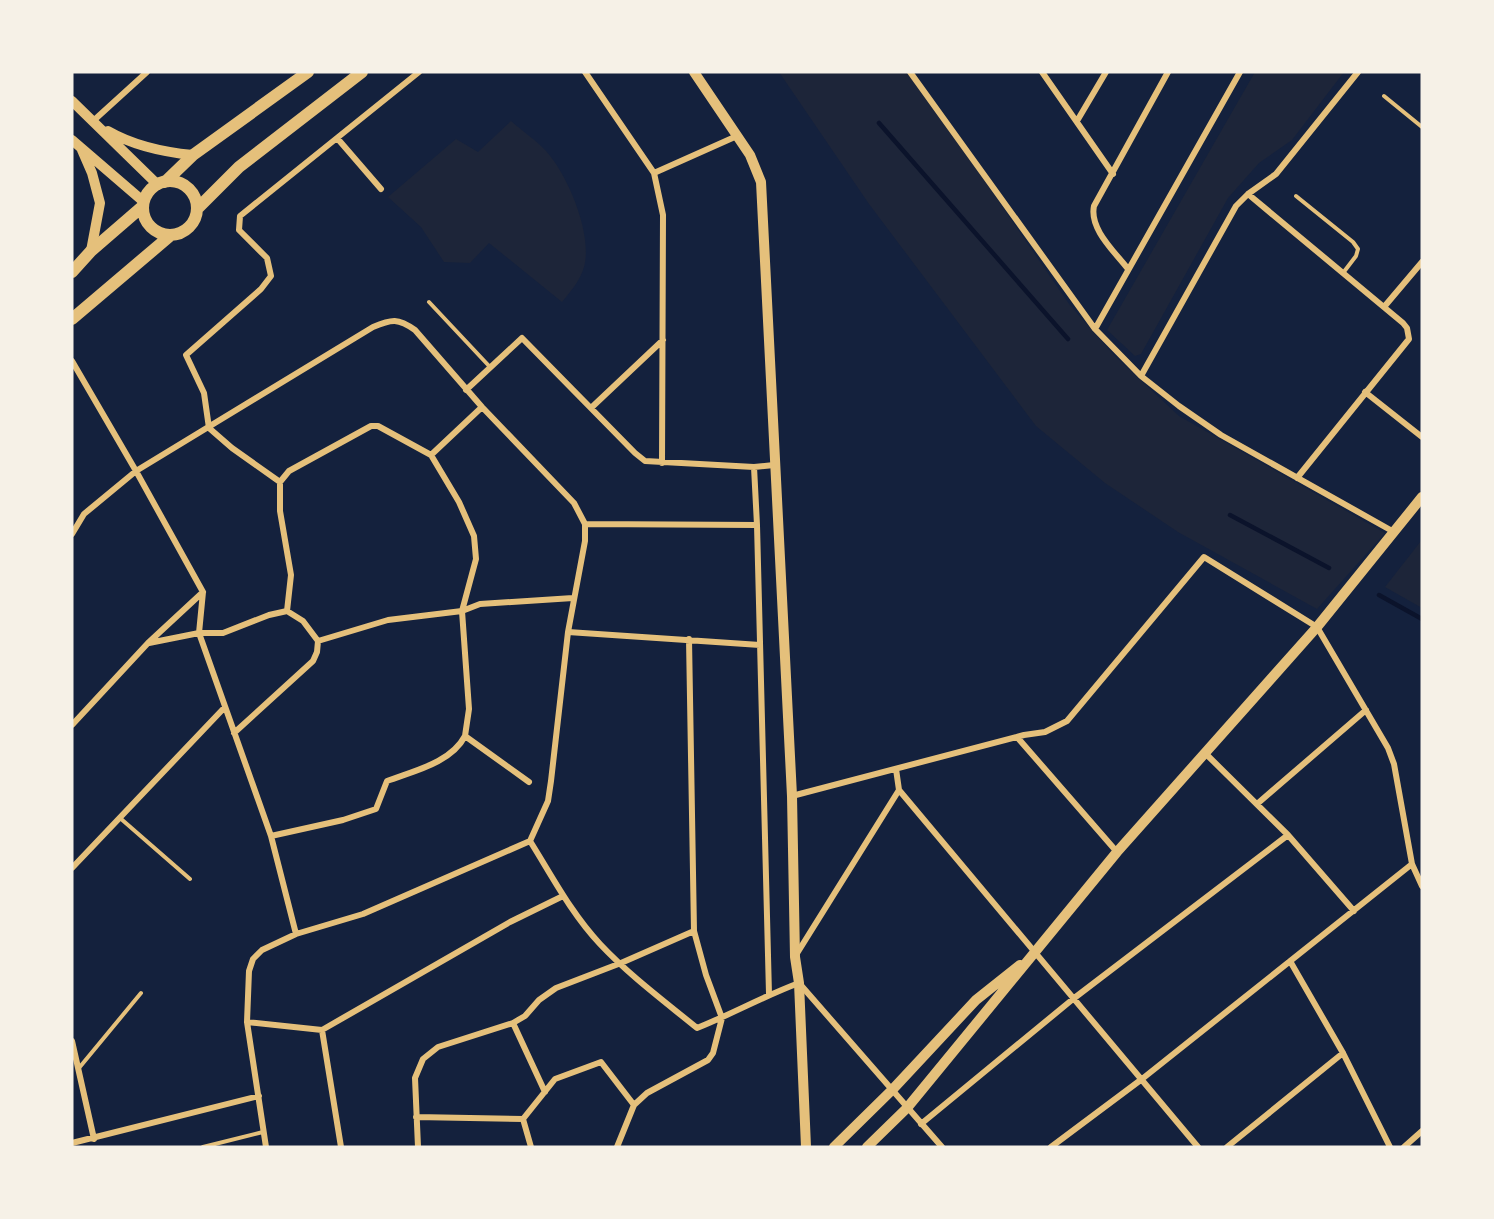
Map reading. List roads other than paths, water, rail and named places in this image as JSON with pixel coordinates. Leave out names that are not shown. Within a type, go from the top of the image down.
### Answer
[{"type":"main road","points":[[72,272],[91,251],[143,204],[147,195],[193,155],[308,72]]},
{"type":"main road","points":[[197,209],[239,167],[362,72]]},
{"type":"main road","points":[[72,319],[171,235],[186,230],[192,224],[197,209],[196,201],[187,188],[180,184],[161,183]]},
{"type":"main road","points":[[143,204],[146,221],[150,227],[156,232],[171,235]]},
{"type":"street","points":[[92,122],[147,72]]},
{"type":"street","points":[[280,482],[232,448],[209,428],[204,393],[186,355],[261,289],[271,276],[267,258],[239,230],[240,216],[419,72]]},
{"type":"street","points":[[585,72],[654,173],[663,215],[662,463]]},
{"type":"street","points":[[694,72],[738,135],[750,155],[761,182],[792,796],[795,957],[799,982],[806,1147]]},
{"type":"street","points":[[910,72],[1095,329],[1141,376],[1221,435],[1395,532]]},
{"type":"street","points":[[1077,121],[1106,72]]},
{"type":"street","points":[[1128,269],[1095,225],[1092,214],[1094,206],[1168,72]]},
{"type":"street","points":[[1095,329],[1240,72]]},
{"type":"street","points":[[1141,376],[1236,206],[1248,194],[1276,174],[1358,72]]},
{"type":"street","points":[[1043,73],[1113,174]]},
{"type":"street","points":[[72,101],[92,122],[161,183]]},
{"type":"street","points":[[92,122],[126,142],[164,152],[193,155]]},
{"type":"street","points":[[654,173],[738,135]]},
{"type":"street","points":[[337,138],[381,189]]},
{"type":"street","points":[[72,140],[143,204]]},
{"type":"street","points":[[82,150],[100,203],[91,251]]},
{"type":"street","points":[[1248,194],[1407,328],[1408,339],[1297,478]]},
{"type":"street","points":[[1384,307],[1422,262]]},
{"type":"street","points":[[72,534],[84,514],[136,471],[373,327],[388,321],[402,322],[415,330],[466,390],[574,503],[585,524],[585,540],[568,632],[548,801],[530,841],[363,914],[296,934],[262,950],[253,959],[249,971],[247,1022],[266,1147]]},
{"type":"street","points":[[466,390],[522,338],[645,461],[754,467],[774,465]]},
{"type":"street","points":[[591,408],[663,340]]},
{"type":"street","points":[[72,361],[203,592],[199,633],[271,836],[296,934]]},
{"type":"street","points":[[1365,392],[1422,436]]},
{"type":"street","points":[[431,455],[482,407]]},
{"type":"street","points":[[271,836],[343,820],[376,808],[387,782],[448,756],[460,746],[465,736],[469,709],[462,612],[476,559],[474,536],[459,502],[431,455],[378,426],[371,426],[289,471],[280,482],[280,511],[291,575],[287,611]]},
{"type":"street","points":[[754,467],[769,994]]},
{"type":"street","points":[[867,1147],[907,1108],[1118,852],[1317,627],[1422,497]]},
{"type":"street","points":[[585,524],[757,525]]},
{"type":"street","points":[[792,796],[1017,737],[1045,732],[1067,721],[1204,557],[1317,627],[1388,748],[1394,764],[1412,864],[1422,886]]},
{"type":"street","points":[[72,725],[148,643],[203,592]]},
{"type":"street","points":[[318,641],[388,620],[462,612],[480,604],[573,598]]},
{"type":"street","points":[[148,643],[199,633],[223,633],[269,615],[287,611],[303,621],[318,641],[313,661],[234,733]]},
{"type":"street","points":[[568,632],[760,645]]},
{"type":"street","points":[[617,1147],[634,1105],[647,1092],[708,1060],[713,1053],[722,1018],[706,975],[694,931],[689,639]]},
{"type":"street","points":[[72,868],[225,707]]},
{"type":"street","points":[[1257,804],[1366,710]]},
{"type":"street","points":[[465,736],[529,782]]},
{"type":"street","points":[[1017,737],[1118,852]]},
{"type":"street","points":[[1206,754],[1288,835],[1354,911]]},
{"type":"street","points":[[896,769],[899,790],[1198,1147]]},
{"type":"street","points":[[795,957],[899,790]]},
{"type":"street","points":[[921,1124],[1073,999],[1288,835]]},
{"type":"street","points":[[530,841],[563,896],[599,943],[697,1028],[799,982]]},
{"type":"street","points":[[1051,1147],[1142,1079],[1412,864]]},
{"type":"street","points":[[247,1022],[322,1030],[510,922],[563,896]]},
{"type":"street","points":[[418,1147],[415,1078],[423,1059],[438,1047],[513,1023],[525,1016],[539,1000],[556,988],[694,931]]},
{"type":"street","points":[[834,1147],[893,1089],[976,1000],[1037,952]]},
{"type":"street","points":[[1290,961],[1343,1053],[1390,1147]]},
{"type":"street","points":[[799,982],[942,1147]]},
{"type":"street","points":[[513,1023],[545,1092]]},
{"type":"street","points":[[322,1030],[341,1147]]},
{"type":"street","points":[[72,1041],[94,1138]]},
{"type":"street","points":[[1227,1147],[1343,1053]]},
{"type":"street","points":[[523,1119],[555,1079],[601,1062],[634,1105]]},
{"type":"street","points":[[72,1143],[259,1096]]},
{"type":"street","points":[[416,1118],[523,1119]]},
{"type":"street","points":[[523,1119],[531,1147]]},
{"type":"street","points":[[1404,1147],[1422,1131]]},
{"type":"lane","points":[[1384,96],[1422,127]]},
{"type":"lane","points":[[1296,196],[1353,242],[1358,249],[1356,256],[1343,273]]},
{"type":"lane","points":[[429,302],[490,367]]},
{"type":"lane","points":[[120,818],[190,879]]},
{"type":"lane","points":[[78,1069],[141,993]]},
{"type":"lane","points":[[203,1147],[264,1131]]},
{"type":"waterway","points":[[879,123],[1068,339]]},
{"type":"waterway","points":[[1230,515],[1329,568]]},
{"type":"waterway","points":[[1379,595],[1422,619]]}]
